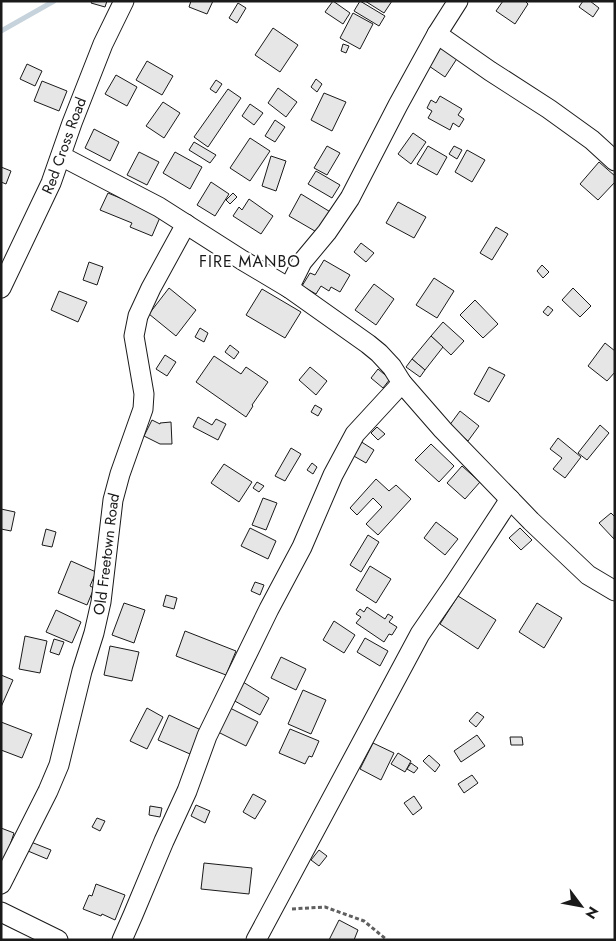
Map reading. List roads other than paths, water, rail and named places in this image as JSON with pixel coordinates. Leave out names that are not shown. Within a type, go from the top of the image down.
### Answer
[{"type":"street","name":"Red Cross Road","points":[[1,288],[51,183],[103,44],[124,1]]},
{"type":"street","points":[[289,288],[302,262],[327,232],[350,198],[437,34],[458,1]]},
{"type":"street","points":[[437,34],[570,124],[592,140],[615,161]]},
{"type":"street","points":[[61,156],[159,207],[289,288],[380,353],[402,383],[443,430],[510,499],[588,576],[615,591]]},
{"type":"street","name":"Old Freetown Road","points":[[1,884],[48,791],[59,765],[101,602],[113,500],[143,409],[144,394],[134,336],[138,316],[186,224]]},
{"type":"street","points":[[122,940],[187,791],[207,736],[302,547],[333,475],[355,434],[402,383]]},
{"type":"street","points":[[256,940],[420,634],[510,499]]},
{"type":"street","points":[[1,912],[58,940]]},
{"type":"waterway","points":[[1,31],[54,1]]},
{"type":"district","name":"FIRE MANBO","points":[[250,261]]}]
